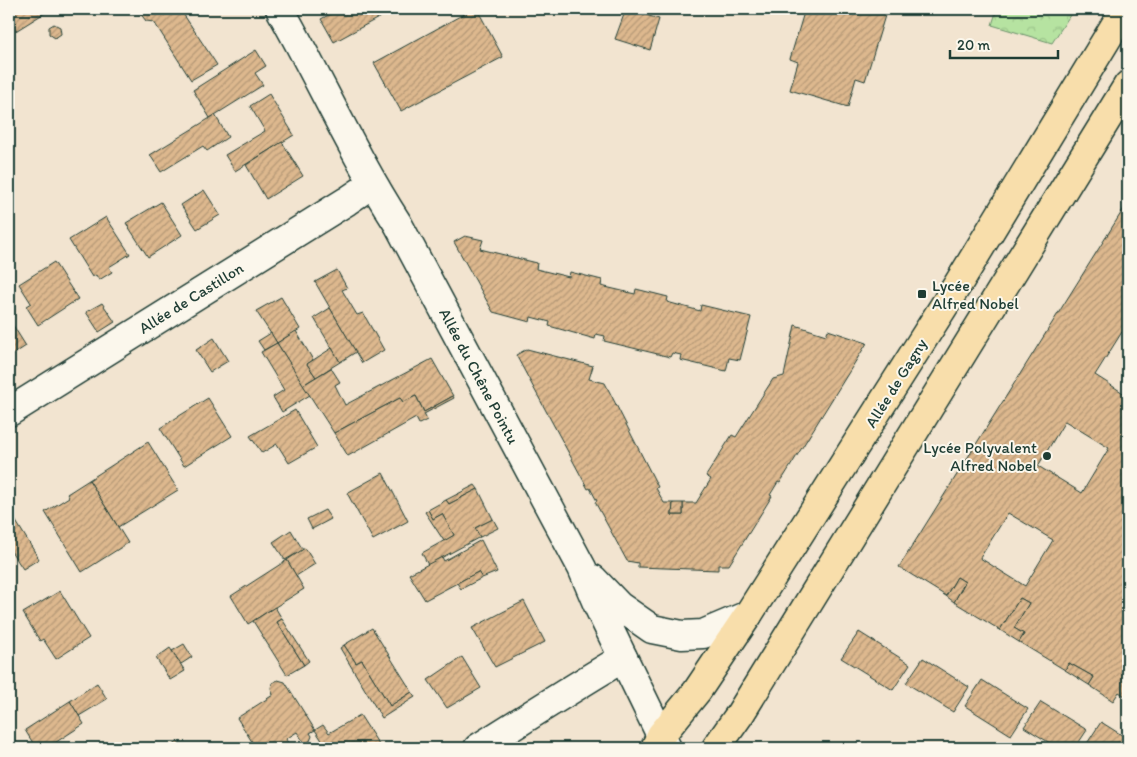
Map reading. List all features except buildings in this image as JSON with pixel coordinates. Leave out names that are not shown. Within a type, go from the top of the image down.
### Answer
[{"type":"main road","name":"Allée de Gagny","points":[[661,744],[748,615],[958,284],[1125,9]]},
{"type":"main road","points":[[716,748],[750,697],[1128,85]]},
{"type":"street","name":"Allée du Chêne Pointu","points":[[280,9],[315,71],[372,184],[398,224],[582,568],[661,744]]},
{"type":"street","name":"Allée de Castillon","points":[[9,412],[372,184]]},
{"type":"street","points":[[582,568],[619,606],[652,629],[682,635],[703,634],[748,615]]},
{"type":"street","points":[[478,748],[564,696],[578,684],[623,658]]},
{"type":"green space","points":[[997,9],[1074,9],[1052,43],[992,25]]},
{"type":"place","name":"Lycée Alfred Nobel","points":[[922,294]]},
{"type":"place","name":"Lycée Polyvalent Alfred Nobel","points":[[1047,456]]}]
